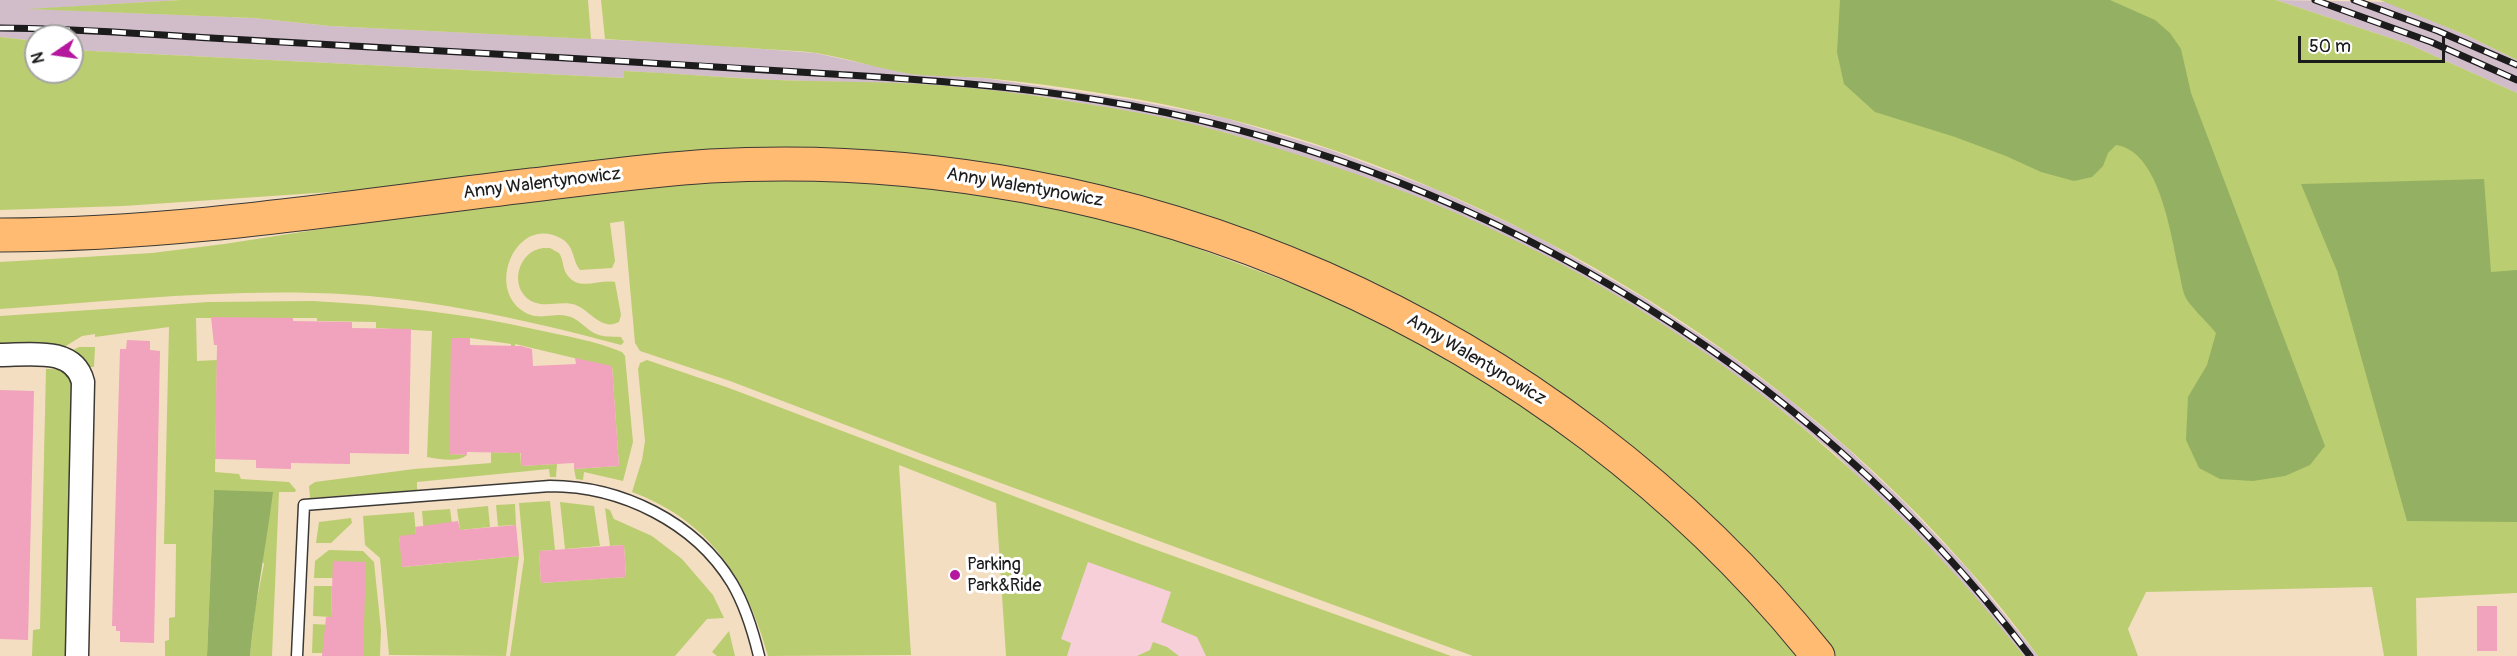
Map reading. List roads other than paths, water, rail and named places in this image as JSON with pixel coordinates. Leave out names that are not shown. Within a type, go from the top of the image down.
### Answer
[{"type":"main road","name":"Anny Walentynowicz","points":[[0,235],[90,235],[200,226],[627,174],[738,165],[833,165],[936,172],[1011,183],[1094,200],[1215,235],[1317,274],[1388,307],[1494,367],[1601,443],[1671,501],[1750,578],[1818,656]]},
{"type":"main road","name":"Anny Walentynowicz","points":[[0,222],[18,222],[90,235]]},
{"type":"street","points":[[0,355],[57,356],[75,365],[81,375],[77,656]]},
{"type":"lane","points":[[297,656],[304,505],[550,486],[567,486],[627,499],[673,522],[711,557],[731,582],[746,614],[759,656]]},
{"type":"railway","points":[[2315,0],[2431,42],[2517,80]]},
{"type":"railway","points":[[2354,0],[2438,31],[2517,65]]},
{"type":"railway","points":[[0,28],[106,32],[932,81],[1032,90],[1098,100],[1233,128],[1366,170],[1494,224],[1617,289],[1733,366],[1842,453],[1941,550],[2030,656]]},
{"type":"place","name":"Parking Park&Ride","points":[[955,575]]}]
